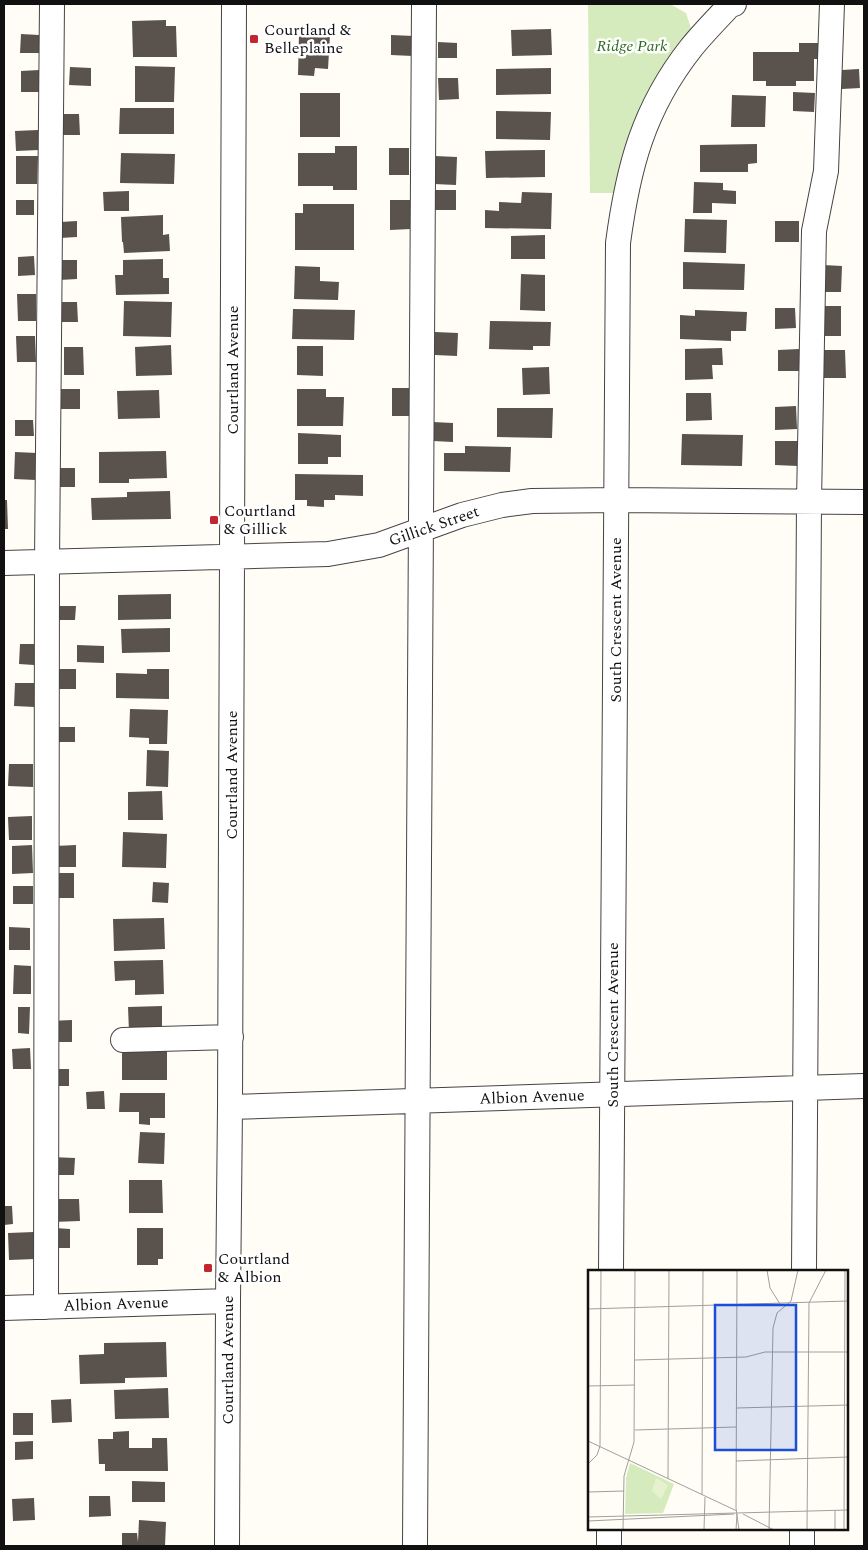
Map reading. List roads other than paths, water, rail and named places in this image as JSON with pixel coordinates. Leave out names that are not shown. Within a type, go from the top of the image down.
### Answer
[{"type":"street","points":[[46,1306],[47,562],[52,4]]},
{"type":"street","name":"Courtland Avenue","points":[[227,1546],[231,1037],[234,4]]},
{"type":"street","points":[[415,1546],[424,4]]},
{"type":"street","name":"South Crescent Avenue","points":[[611,1270],[618,243],[624,197],[634,156],[648,118],[667,83],[691,47],[730,4]]},
{"type":"street","points":[[804,1270],[809,502],[814,231],[826,172],[832,4]]},
{"type":"street","name":"Gillick Street","points":[[4,563],[328,554],[379,545],[462,514],[502,505],[532,502],[617,500],[864,502]]},
{"type":"street","points":[[123,1040],[231,1037]]},
{"type":"street","name":"Albion Avenue","points":[[230,1107],[864,1086]]},
{"type":"street","name":"Albion Avenue","points":[[4,1308],[228,1301]]},
{"type":"street","points":[[609,1530],[609,1546]]},
{"type":"street","points":[[802,1530],[802,1546]]},
{"type":"place","name":"Courtland & Belleplaine","points":[[254,39]]},
{"type":"place","name":"Courtland & Gillick","points":[[214,520]]},
{"type":"place","name":"Courtland & Albion","points":[[208,1268]]},
{"type":"park label","name":"Ridge Park","points":[[632,46]]}]
